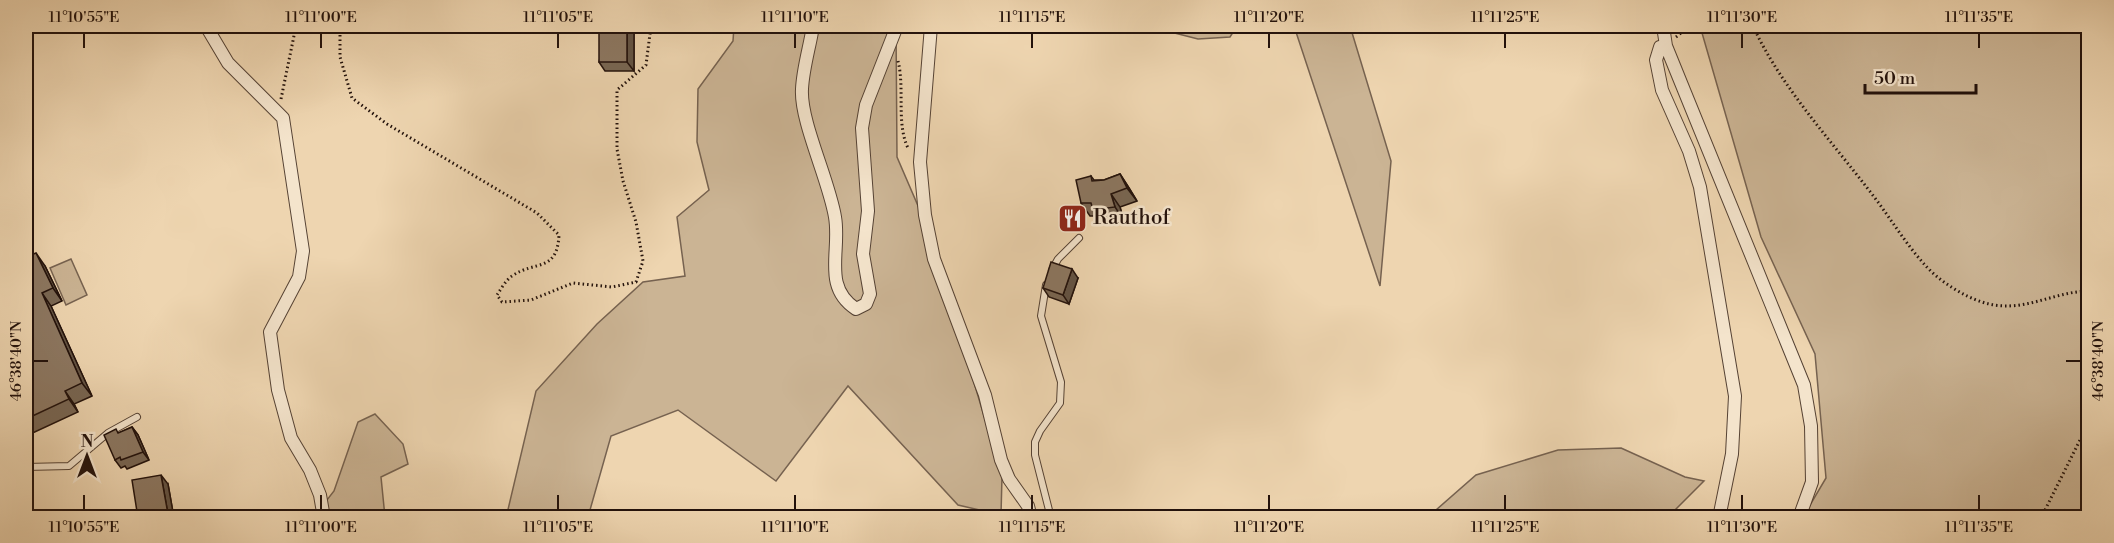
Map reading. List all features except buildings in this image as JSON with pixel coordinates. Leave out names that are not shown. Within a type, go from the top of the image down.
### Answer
[{"type":"street","points":[[206,26],[228,63],[282,118],[303,251],[299,277],[270,332],[278,390],[291,438],[310,470],[320,495],[324,518]]},
{"type":"street","points":[[813,26],[802,90],[805,110],[832,197],[836,225],[834,267],[836,288],[847,303],[856,309],[866,304],[870,294],[863,254],[868,211],[862,128],[866,105],[897,26]]},
{"type":"street","points":[[932,26],[920,162],[925,215],[934,259],[985,395],[1001,460],[1009,479],[1028,506],[1031,518]]},
{"type":"street","points":[[1663,26],[1666,46],[1804,385],[1811,426],[1812,482],[1799,518]]},
{"type":"street","points":[[1666,46],[1660,47],[1657,52],[1658,76],[1697,171],[1735,396],[1731,454],[1719,518]]},
{"type":"lane","points":[[1051,518],[1035,455],[1035,442],[1060,403],[1061,382],[1041,316],[1047,280],[1058,259],[1080,238]]},
{"type":"lane","points":[[26,467],[69,466],[108,433],[137,417]]},
{"type":"path","points":[[278,113],[296,26]]},
{"type":"path","points":[[340,26],[340,57],[352,98],[387,124],[537,213],[559,235],[558,248],[547,264],[513,276],[496,295],[502,302],[531,300],[573,283],[612,287],[636,282],[643,261],[636,222],[623,181],[617,149],[617,90],[646,65],[651,26]]},
{"type":"path","points":[[1753,26],[1764,50],[1926,267],[1953,288],[1982,302],[2007,308],[2043,303],[2066,293],[2088,291]]},
{"type":"path","points":[[893,39],[903,81],[903,138],[910,153],[920,162]]},
{"type":"path","points":[[2041,518],[2088,424]]},
{"type":"shaded area","points":[[734,26],[896,26],[897,157],[928,229],[1002,476],[1001,515],[958,505],[848,386],[776,481],[678,410],[611,436],[588,517],[506,518],[536,391],[597,324],[643,282],[685,276],[677,217],[709,190],[697,142],[698,89],[733,41]]},
{"type":"shaded area","points":[[1147,26],[1237,26],[1230,37],[1198,39]]},
{"type":"shaded area","points":[[1294,26],[1350,26],[1391,161],[1380,286]]},
{"type":"shaded area","points":[[1700,26],[2088,26],[2088,517],[1803,517],[1826,478],[1815,354],[1761,237]]},
{"type":"shaded area","points":[[71,259],[87,295],[66,305],[50,268]]},
{"type":"shaded area","points":[[375,414],[403,444],[408,464],[381,477],[385,517],[313,518],[334,491],[358,422]]},
{"type":"shaded area","points":[[1621,448],[1685,477],[1704,481],[1668,517],[1428,517],[1476,475],[1558,450]]},
{"type":"place","name":"Rauthof","points":[[1072,218]]}]
